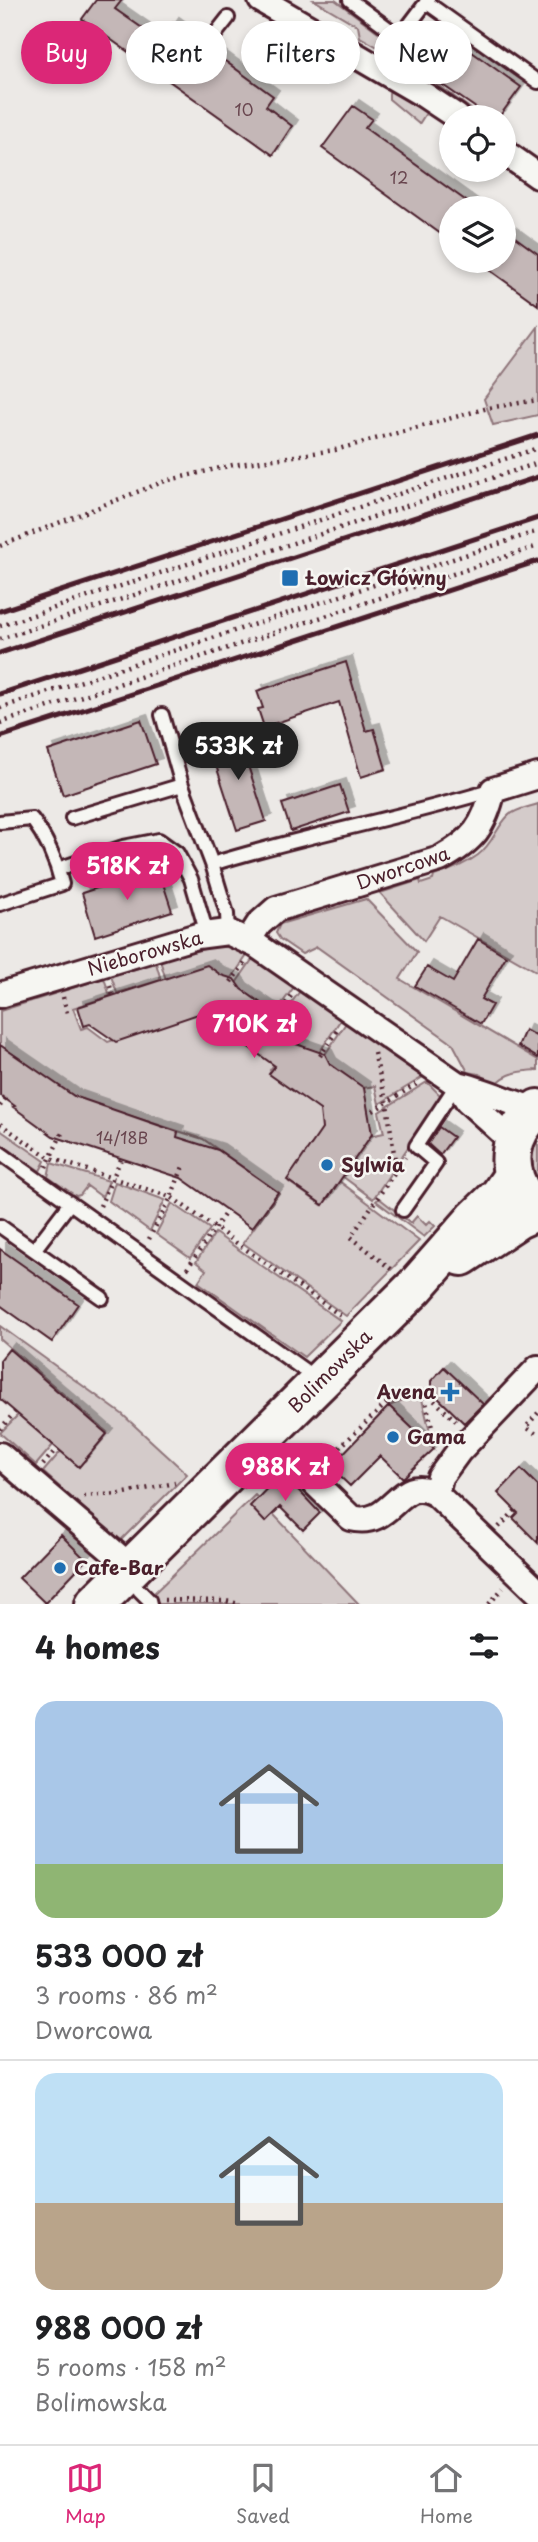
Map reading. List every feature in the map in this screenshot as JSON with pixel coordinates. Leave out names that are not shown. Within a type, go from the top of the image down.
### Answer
[{"type":"main road","name":"Bolimowska","points":[[96,1604],[135,1579],[318,1383],[407,1280],[500,1195],[522,1124],[537,1109]]},
{"type":"main road","points":[[513,1159],[523,1195],[538,1210]]},
{"type":"main road","name":"Bolimowska","points":[[407,1280],[538,1210]]},
{"type":"street","points":[[265,1],[439,105]]},
{"type":"street","points":[[516,160],[538,176]]},
{"type":"street","points":[[493,790],[538,776]]},
{"type":"street","name":"Dworcowa","points":[[233,940],[259,924],[276,909],[440,859],[464,845],[478,831],[486,816],[493,790]]},
{"type":"street","points":[[233,940],[306,978],[457,1084],[513,1159]]},
{"type":"street","name":"Nieborowska","points":[[0,995],[233,940]]},
{"type":"street","points":[[457,1084],[481,1089],[508,1101],[537,1109]]},
{"type":"street","points":[[436,1494],[440,1476],[459,1451],[538,1368]]},
{"type":"street","points":[[0,1455],[135,1579]]},
{"type":"street","points":[[299,1468],[351,1518],[361,1521],[380,1516],[405,1493],[414,1488],[425,1487],[436,1494],[538,1592]]},
{"type":"lane","points":[[351,0],[401,37],[427,1],[538,82]]},
{"type":"lane","points":[[162,715],[182,785],[212,864],[233,940]]},
{"type":"lane","points":[[72,818],[182,785]]},
{"type":"lane","points":[[212,864],[493,790]]},
{"type":"lane","points":[[0,822],[32,819],[46,837],[62,884],[0,904]]},
{"type":"lane","points":[[58,869],[123,847],[159,840],[177,853],[233,940]]},
{"type":"lane","points":[[403,1210],[436,1163],[416,1146],[457,1084]]},
{"type":"lane","points":[[0,1153],[304,1370],[318,1383]]},
{"type":"lane","points":[[34,1250],[70,1203]]},
{"type":"lane","points":[[0,1226],[102,1298]]},
{"type":"lane","points":[[135,1579],[152,1604]]},
{"type":"path","points":[[0,546],[165,481],[233,465],[335,450],[488,408],[538,401]]},
{"type":"path","points":[[0,626],[538,448]]},
{"type":"path","points":[[0,639],[538,463]]},
{"type":"path","points":[[0,708],[538,531]]},
{"type":"path","points":[[0,723],[538,546]]},
{"type":"path","points":[[231,982],[233,940]]},
{"type":"path","points":[[278,1015],[298,987]]},
{"type":"path","points":[[320,1056],[345,1020]]},
{"type":"path","points":[[373,1051],[387,1104],[396,1169],[351,1237],[407,1280]]},
{"type":"path","points":[[373,1111],[427,1078]]},
{"type":"path","points":[[0,1106],[5,1099]]},
{"type":"path","points":[[0,1124],[50,1158],[171,1197],[350,1323]]},
{"type":"path","points":[[39,1180],[64,1129]]},
{"type":"path","points":[[92,1219],[105,1199],[122,1157]]},
{"type":"path","points":[[140,1253],[171,1197],[184,1164]]},
{"type":"path","points":[[180,1281],[228,1209]]},
{"type":"path","points":[[423,1390],[462,1427]]},
{"type":"path","points":[[423,1390],[439,1457]]},
{"type":"path","points":[[299,1468],[313,1469],[328,1461],[387,1403],[423,1390]]},
{"type":"path","points":[[0,1429],[15,1412]]},
{"type":"path","points":[[538,1413],[526,1427],[538,1435]]},
{"type":"path","points":[[38,1471],[57,1448]]},
{"type":"path","points":[[82,1496],[120,1494],[173,1483],[186,1486]]},
{"type":"path","points":[[152,1604],[165,1600],[226,1601],[239,1604]]},
{"type":"shaded area","points":[[314,0],[335,0],[374,29],[374,45],[360,37],[360,21],[350,21]]},
{"type":"shaded area","points":[[427,84],[437,84],[466,105],[459,105]]},
{"type":"shaded area","points":[[392,89],[425,108],[426,113],[419,124],[389,99]]},
{"type":"shaded area","points":[[538,327],[538,415],[493,425],[484,399]]},
{"type":"shaded area","points":[[538,804],[538,972],[440,916],[424,941],[380,893],[420,880],[421,884],[433,880],[434,876],[468,862],[487,846],[508,816]]},
{"type":"shaded area","points":[[366,899],[417,952],[400,979],[538,1060],[538,1070],[509,1075],[496,1085],[479,1074],[468,1072],[453,1044],[317,947],[302,954],[280,939],[276,933],[280,924]]},
{"type":"shaded area","points":[[212,947],[227,947],[248,954],[229,982],[166,980],[160,960]]},
{"type":"shaded area","points":[[254,957],[294,987],[274,1014],[234,986]]},
{"type":"shaded area","points":[[156,963],[161,980],[117,993],[111,976]]},
{"type":"shaded area","points":[[104,978],[110,996],[73,1008],[81,1029],[88,1027],[108,1042],[202,1011],[275,1063],[270,1070],[329,1111],[330,1127],[289,1182],[322,1205],[339,1181],[419,1241],[346,1316],[243,1243],[279,1193],[203,1139],[77,1099],[0,1045],[0,1011]]},
{"type":"shaded area","points":[[300,991],[341,1019],[317,1056],[293,1040],[280,1018]]},
{"type":"shaded area","points":[[346,1023],[423,1077],[379,1104],[375,1086],[363,1088],[322,1059]]},
{"type":"shaded area","points":[[427,1082],[442,1097],[373,1199],[342,1176],[370,1136],[384,1133],[379,1112]]},
{"type":"shaded area","points":[[538,1129],[538,1189],[527,1171],[533,1135]]},
{"type":"shaded area","points":[[0,1130],[45,1161],[40,1171],[0,1143]]},
{"type":"shaded area","points":[[51,1163],[109,1181],[102,1197],[87,1186],[76,1196],[48,1177]]},
{"type":"shaded area","points":[[115,1182],[165,1200],[150,1231],[109,1201]]},
{"type":"shaded area","points":[[379,1198],[411,1223],[417,1216],[426,1225],[430,1221],[435,1226],[424,1237],[376,1201]]},
{"type":"shaded area","points":[[172,1203],[210,1229],[190,1258],[156,1234]]},
{"type":"shaded area","points":[[215,1233],[341,1321],[304,1357],[198,1282],[206,1270],[196,1262]]},
{"type":"shaded area","points":[[0,1326],[122,1414],[187,1474],[120,1541],[43,1472],[61,1451],[79,1466],[107,1432],[0,1339]]},
{"type":"shaded area","points":[[417,1394],[422,1399],[434,1449],[389,1406]]},
{"type":"shaded area","points":[[19,1414],[53,1445],[36,1465],[0,1433]]},
{"type":"shaded area","points":[[255,1495],[359,1604],[144,1604],[148,1599]]},
{"type":"building","points":[[96,0],[122,0],[115,9],[132,21],[126,21],[126,50],[112,40],[112,21],[82,19]]},
{"type":"building","points":[[472,52],[521,87],[508,105],[472,105],[441,84],[472,84]]},
{"type":"building","points":[[227,62],[241,73],[241,84],[257,84],[273,96],[266,106],[292,126],[273,155],[173,84],[227,84]]},
{"type":"building","points":[[353,106],[372,119],[365,128],[459,196],[439,196],[439,233],[322,148]]},
{"type":"building","points":[[516,238],[538,254],[538,305],[494,273],[516,273]]},
{"type":"building","points":[[346,662],[366,731],[374,729],[386,769],[361,777],[339,702],[264,727],[258,709],[263,708],[257,691]]},
{"type":"building","points":[[141,720],[156,764],[63,795],[48,751]]},
{"type":"building","points":[[238,735],[266,821],[237,830],[209,744]]},
{"type":"building","points":[[340,785],[349,812],[291,831],[282,804]]},
{"type":"building","points":[[158,868],[172,911],[95,936],[82,893]]},
{"type":"building","points":[[478,939],[506,956],[481,999],[492,1005],[481,1024],[415,986],[427,967],[453,982]]},
{"type":"building","points":[[207,965],[221,975],[234,979],[241,989],[268,1008],[280,1012],[301,1031],[293,1043],[325,1054],[330,1064],[364,1088],[372,1134],[323,1205],[287,1180],[322,1129],[320,1110],[269,1074],[275,1066],[201,1013],[116,1042],[90,1024],[84,1026],[78,1007]]},
{"type":"building","points":[[525,1030],[538,1037],[538,1058],[518,1046]]},
{"type":"building","points":[[0,1045],[74,1096],[178,1132],[177,1137],[218,1150],[278,1192],[252,1228],[181,1178],[53,1136],[0,1095]]},
{"type":"building","points":[[439,1127],[453,1137],[440,1155],[428,1144]]},
{"type":"building","points":[[0,1249],[78,1304],[52,1342],[0,1305]]},
{"type":"building","points":[[9,1349],[107,1434],[79,1467],[0,1399],[0,1360]]},
{"type":"building","points":[[444,1367],[483,1404],[464,1423],[431,1391],[431,1381]]},
{"type":"building","points":[[389,1406],[434,1449],[403,1478],[380,1456],[350,1486],[330,1467]]},
{"type":"building","points":[[521,1469],[538,1486],[538,1543],[513,1518],[518,1513],[498,1493]]},
{"type":"building","points":[[282,1473],[320,1513],[303,1530],[280,1507],[265,1522],[250,1506]]},
{"type":"building","points":[[61,1535],[86,1560],[45,1603],[19,1578]]},
{"type":"railway","points":[[0,611],[538,435]]},
{"type":"railway","points":[[0,653],[538,477]]},
{"type":"railway","points":[[0,694],[538,518]]},
{"type":"railway","points":[[0,737],[538,561]]},
{"type":"place","name":"Łowicz Główny","points":[[290,578]]},
{"type":"place","name":"Sylwia","points":[[327,1165]]},
{"type":"place","name":"Avena","points":[[450,1392]]},
{"type":"place","name":"Gama","points":[[393,1437]]},
{"type":"place","name":"Cafe-Bar","points":[[60,1568]]}]
